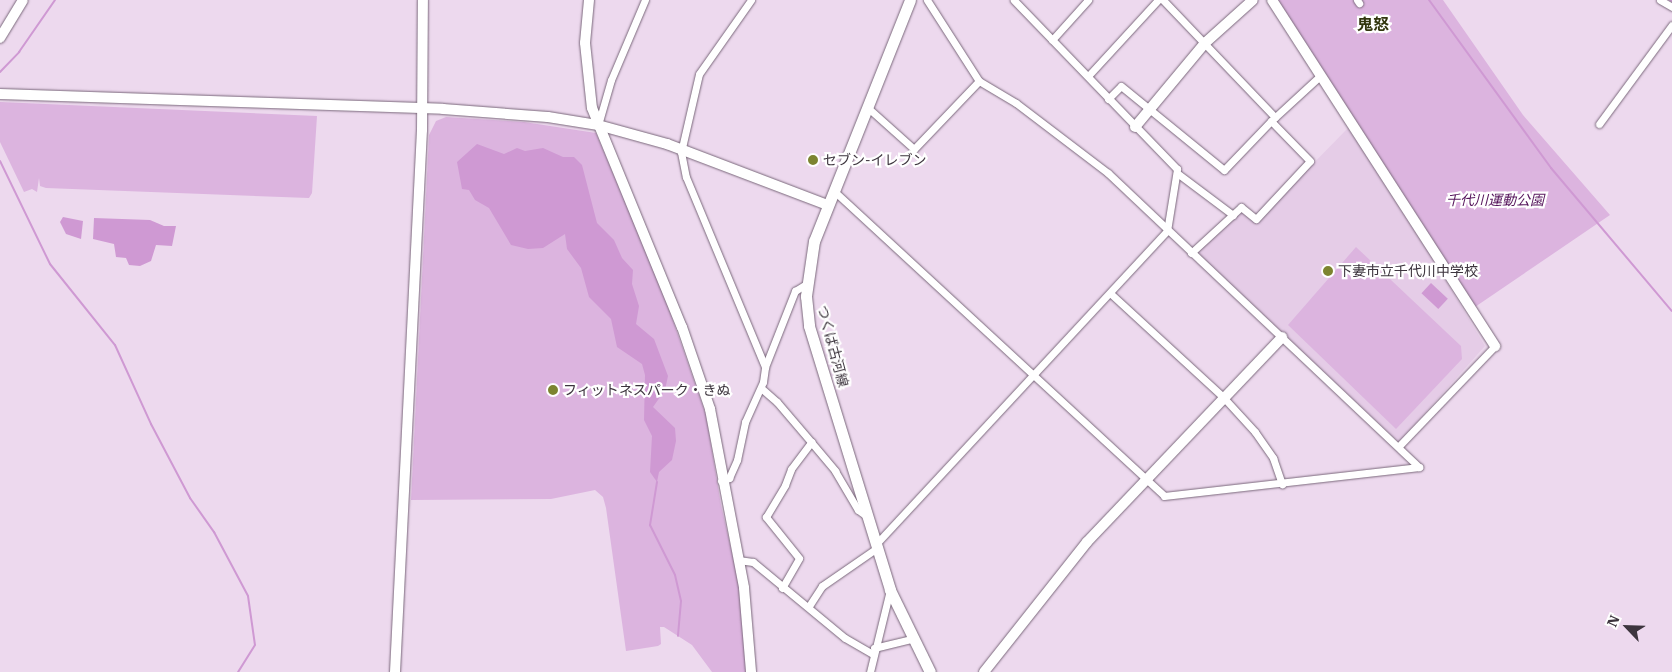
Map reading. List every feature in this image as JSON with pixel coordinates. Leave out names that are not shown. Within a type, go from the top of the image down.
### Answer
[{"type":"main road","name":"つくば古河線","points":[[910,0],[810,252],[806,284],[809,326],[890,590],[930,672]]},
{"type":"street","points":[[0,38],[23,0]]},
{"type":"street","points":[[395,672],[422,108],[423,0]]},
{"type":"street","points":[[589,0],[586,67],[592,108],[682,327],[706,394],[721,481],[738,560],[748,625],[751,672]]},
{"type":"street","points":[[598,126],[611,80],[645,0]]},
{"type":"street","points":[[751,0],[700,74],[681,149],[686,177],[765,367]]},
{"type":"street","points":[[834,191],[1164,496],[1419,468],[1399,446],[1191,254],[1108,173],[1024,109],[979,81],[927,0]]},
{"type":"street","points":[[809,606],[822,586],[876,546],[1167,231],[1177,169],[1108,99],[1089,75],[1014,0]]},
{"type":"street","points":[[1052,40],[1088,0]]},
{"type":"street","points":[[1089,75],[1158,0]]},
{"type":"street","points":[[1163,0],[1205,44],[1310,162],[1256,219],[1241,207],[1191,254]]},
{"type":"street","points":[[1135,127],[1205,44],[1253,0]]},
{"type":"street","points":[[1272,0],[1495,346],[1399,446]]},
{"type":"street","points":[[1660,0],[1672,7]]},
{"type":"street","points":[[1599,124],[1672,25]]},
{"type":"street","points":[[1108,99],[1121,86],[1224,170],[1273,119],[1320,76]]},
{"type":"street","points":[[867,107],[914,149],[979,81]]},
{"type":"street","points":[[0,94],[505,112],[598,126],[681,149],[828,205]]},
{"type":"street","points":[[1177,174],[1233,215]]},
{"type":"street","points":[[721,481],[731,474],[742,447],[744,422],[761,388],[765,367],[795,291],[806,284]]},
{"type":"street","points":[[1110,293],[1224,398],[1273,458],[1282,484]]},
{"type":"street","points":[[984,672],[1087,542],[1282,337]]},
{"type":"street","points":[[761,388],[777,402],[811,442],[835,471],[858,510],[868,517]]},
{"type":"street","points":[[782,588],[799,558],[766,517],[786,485],[791,469],[811,442]]},
{"type":"street","points":[[738,560],[753,562],[782,588],[809,606],[845,638],[874,651],[914,638]]},
{"type":"street","points":[[870,672],[890,590]]},
{"type":"shaded area","name":"下妻市立千代川中学校","points":[[1348,128],[1410,221],[1485,346],[1399,442],[1199,256],[1199,251],[1242,210],[1256,222]]},
{"type":"shaded area","points":[[477,144],[504,154],[517,148],[525,151],[543,148],[563,157],[574,157],[582,165],[597,223],[614,240],[622,258],[633,270],[632,284],[639,306],[636,324],[654,339],[668,376],[665,390],[653,407],[675,428],[676,441],[672,460],[659,472],[657,482],[650,472],[652,436],[644,420],[645,375],[642,364],[617,347],[611,319],[589,297],[581,268],[567,249],[565,234],[543,248],[528,249],[511,245],[489,208],[475,200],[469,190],[462,189],[457,162]]},
{"type":"shaded area","points":[[63,217],[83,221],[81,239],[66,234],[60,222]]},
{"type":"shaded area","points":[[94,218],[150,220],[164,226],[176,226],[172,246],[156,245],[151,261],[140,266],[129,265],[126,258],[116,257],[114,244],[93,239]]},
{"type":"shaded area","points":[[1431,283],[1448,299],[1438,309],[1421,293]]},
{"type":"green space","name":"千代川運動公園","points":[[1272,0],[1443,0],[1523,115],[1610,215],[1472,309]]},
{"type":"green space","points":[[0,102],[317,116],[312,193],[309,198],[46,188],[40,186],[39,178],[37,192],[32,189],[24,192],[0,142]]},
{"type":"green space","name":"フィットネスパーク・きぬ","points":[[446,117],[524,122],[596,133],[662,289],[706,415],[721,505],[741,592],[747,672],[712,672],[692,645],[664,627],[660,627],[661,644],[658,646],[626,651],[606,508],[603,497],[595,490],[551,499],[411,500],[429,135],[436,121]]},
{"type":"green space","points":[[1356,247],[1461,346],[1462,359],[1396,429],[1288,325]]},
{"type":"waterway","points":[[0,72],[19,52],[55,0]]},
{"type":"waterway","points":[[1429,0],[1551,168],[1672,311]]},
{"type":"waterway","points":[[0,161],[50,264],[115,345],[151,424],[190,498],[214,532],[248,596],[255,645],[238,672]]},
{"type":"waterway","points":[[657,482],[650,525],[675,575],[681,601],[678,636]]},
{"type":"place","name":"セブン-イレブン","points":[[813,160]]},
{"type":"place","name":"下妻市立千代川中学校","points":[[1328,271]]},
{"type":"place","name":"フィットネスパーク・きぬ","points":[[553,390]]},
{"type":"district","name":"鬼怒","points":[[1373,24]]}]
